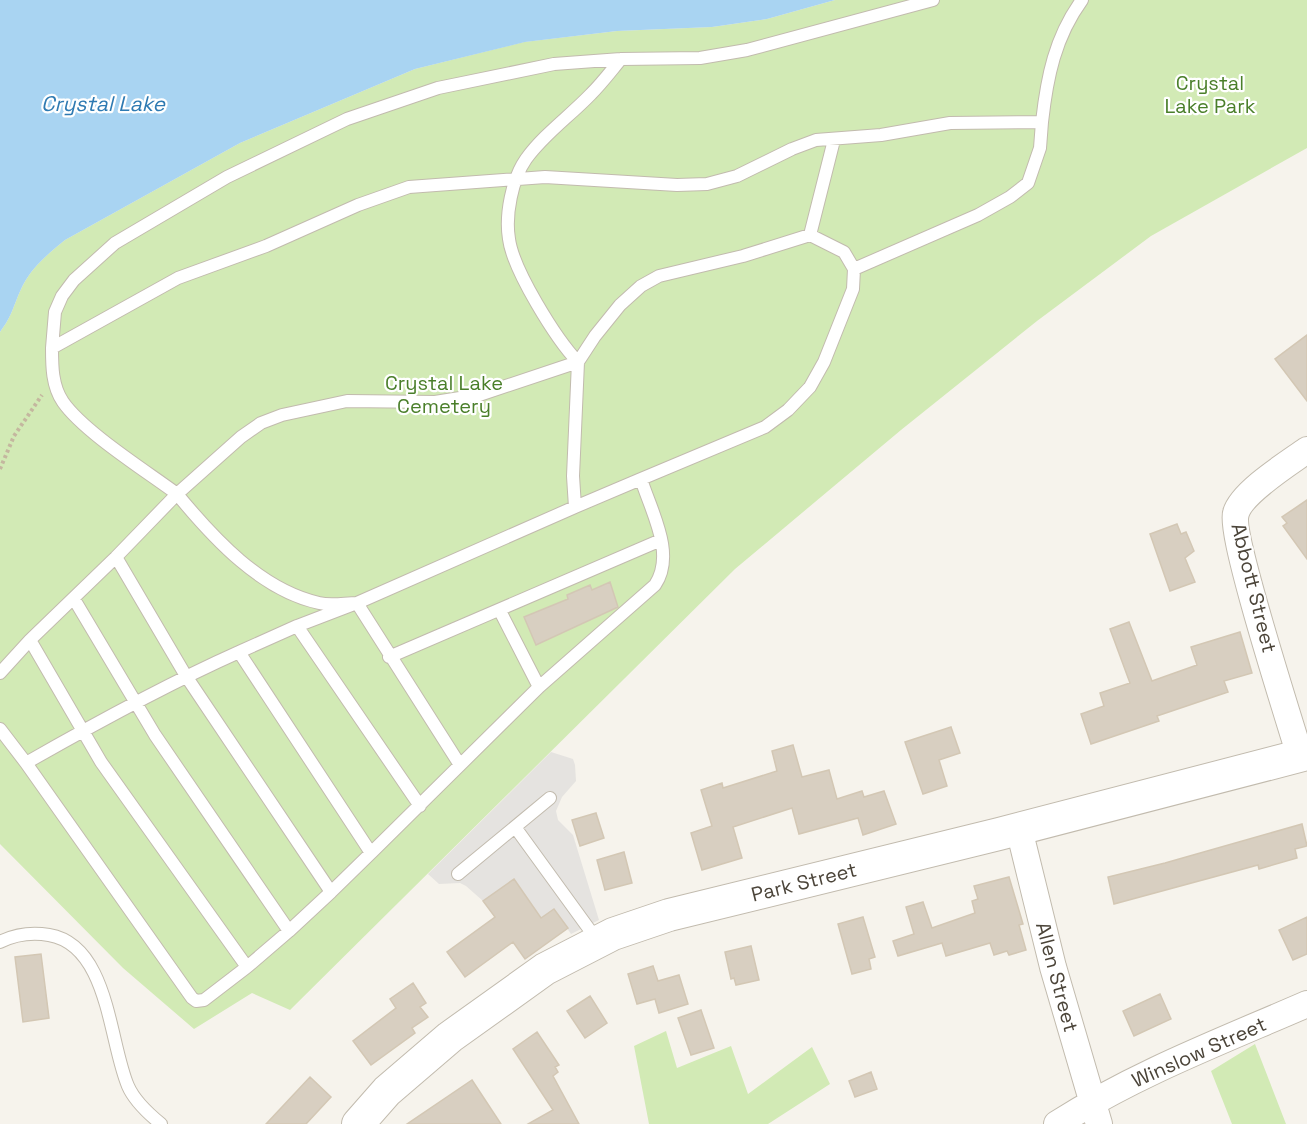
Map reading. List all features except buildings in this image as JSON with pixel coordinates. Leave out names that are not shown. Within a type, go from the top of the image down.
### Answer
[{"type":"street","name":"Abbott Street","points":[[1303,755],[1243,559],[1235,515],[1239,505],[1249,495],[1307,450]]},
{"type":"street","name":"Park Street","points":[[358,1124],[387,1091],[450,1037],[545,969],[597,940],[669,915],[1019,829],[1303,755]]},
{"type":"street","name":"Allen Street","points":[[1019,829],[1053,967],[1095,1113]]},
{"type":"street","name":"Winslow Street","points":[[1057,1124],[1095,1113],[1158,1068],[1307,1004]]},
{"type":"lane","points":[[357,603],[322,604],[287,593],[226,549],[177,494],[78,419],[63,401],[55,383],[52,348],[56,312],[62,296],[74,280],[97,258],[148,223],[285,147],[388,103],[438,88],[554,64],[621,59],[700,58],[747,50],[933,0]]},
{"type":"lane","points":[[854,269],[978,215],[1010,197],[1028,183],[1040,148],[1046,89],[1058,40],[1067,21],[1082,0]]},
{"type":"lane","points":[[578,363],[565,349],[517,263],[509,240],[507,220],[516,178],[525,161],[540,143],[591,95],[621,59]]},
{"type":"lane","points":[[52,348],[178,278],[266,246],[389,192],[409,187],[516,178],[567,178],[677,185],[707,184],[737,176],[792,148],[816,140],[834,140],[950,123],[1042,122]]},
{"type":"lane","points":[[810,235],[834,140]]},
{"type":"lane","points":[[26,763],[135,701],[186,676],[765,427],[789,410],[810,387],[824,362],[853,289],[854,269],[844,252],[810,235],[742,256],[659,276],[642,286],[620,305],[595,336],[578,363],[573,476],[575,507]]},
{"type":"lane","points":[[0,673],[30,640],[74,599],[177,494],[240,437],[261,423],[282,415],[346,401],[435,402],[479,395],[578,363]]},
{"type":"lane","points":[[0,729],[192,998],[196,1002],[204,1000],[289,931],[420,806],[539,687],[655,585],[663,567],[665,553],[641,479]]},
{"type":"lane","points":[[389,657],[501,611],[661,540]]},
{"type":"lane","points":[[116,557],[186,676],[331,892]]},
{"type":"lane","points":[[74,599],[155,735],[289,931]]},
{"type":"lane","points":[[357,603],[389,657],[460,765]]},
{"type":"lane","points":[[501,611],[539,687]]},
{"type":"lane","points":[[297,627],[420,806]]},
{"type":"lane","points":[[30,640],[82,731],[142,821],[247,967]]},
{"type":"lane","points":[[239,652],[371,853]]},
{"type":"lane","points":[[458,874],[550,798]]},
{"type":"lane","points":[[515,827],[597,940]]},
{"type":"lane","points":[[0,942],[13,936],[35,933],[59,937],[78,949],[92,968],[102,995],[129,1089],[150,1118],[161,1124]]},
{"type":"path","points":[[0,470],[14,436],[44,390],[55,383]]},
{"type":"green space","name":"Crystal Lake Cemetery","points":[[835,0],[1307,0],[1307,148],[1151,236],[1037,321],[901,430],[735,569],[290,1010],[252,993],[194,1029],[123,968],[0,844],[0,332],[27,278],[41,261],[65,240],[240,143],[415,69],[524,42],[617,31],[712,27],[767,19]]},
{"type":"green space","points":[[666,1031],[677,1068],[731,1046],[748,1094],[812,1047],[830,1084],[768,1124],[649,1124],[634,1046]]},
{"type":"green space","points":[[1255,1044],[1286,1124],[1232,1124],[1211,1071]]},
{"type":"shaded area","points":[[551,752],[573,759],[575,765],[576,781],[562,797],[556,811],[558,820],[573,835],[599,920],[571,934],[554,909],[541,918],[514,879],[483,901],[460,883],[439,884],[428,874]]},
{"type":"water","name":"Crystal Lake","points":[[0,0],[835,0],[767,19],[712,27],[617,31],[525,42],[415,69],[240,143],[65,240],[31,272],[0,332]]},
{"type":"park label","name":"Crystal Lake Park","points":[[1210,94]]}]
